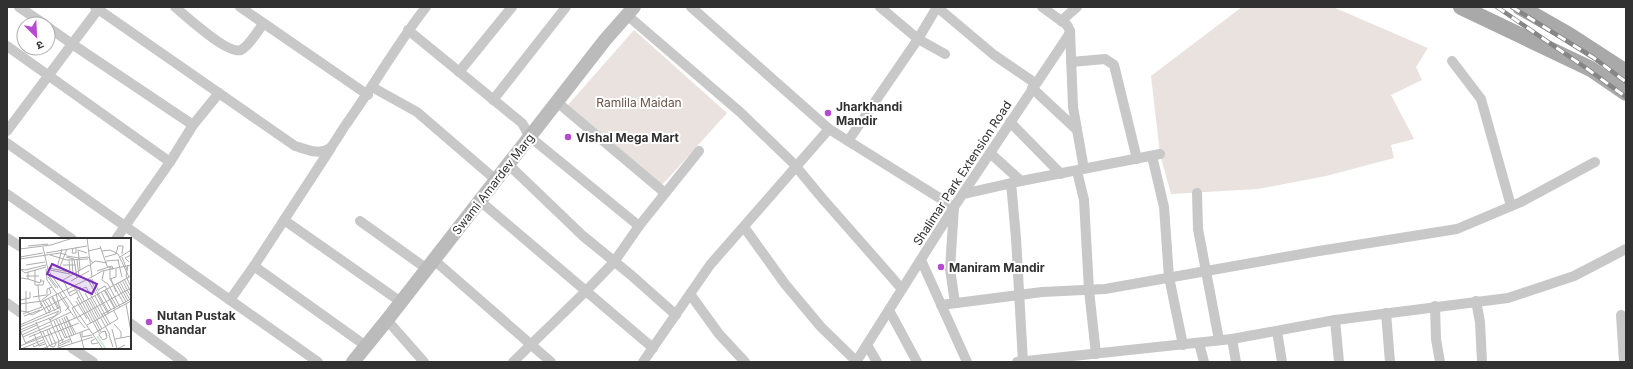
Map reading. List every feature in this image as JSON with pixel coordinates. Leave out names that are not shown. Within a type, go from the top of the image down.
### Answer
[{"type":"main road","points":[[1461,7],[1591,69],[1626,93]]},
{"type":"main road","points":[[1520,7],[1569,35],[1626,72]]},
{"type":"street","points":[[19,7],[32,16]]},
{"type":"street","points":[[175,7],[216,40],[235,50],[240,50],[245,47],[263,24]]},
{"type":"street","points":[[240,7],[263,24],[370,91],[417,112],[496,180]]},
{"type":"street","points":[[230,300],[254,266],[337,137],[370,91],[408,30],[426,7]]},
{"type":"street","points":[[459,72],[512,7]]},
{"type":"street","points":[[493,100],[566,7]]},
{"type":"street","points":[[691,7],[829,129],[954,207],[950,269],[956,303]]},
{"type":"street","points":[[880,7],[918,39],[945,54]]},
{"type":"street","points":[[848,141],[918,39],[937,7],[994,55],[1034,86],[1076,129]]},
{"type":"street","points":[[1042,7],[1066,25],[1070,31],[1073,107],[1084,200],[1089,290],[1102,356]]},
{"type":"street","points":[[1061,21],[1077,7]]},
{"type":"street","points":[[7,131],[98,8],[295,146],[322,152],[331,148]]},
{"type":"street","points":[[630,11],[740,112],[796,167],[902,289]]},
{"type":"street","name":"Swami Amardev Marg","points":[[352,362],[387,320],[605,40],[630,11]]},
{"type":"street","points":[[408,30],[522,123],[530,136],[639,226]]},
{"type":"street","name":"Shalimar Park Extension Road","points":[[856,362],[954,207],[1070,31]]},
{"type":"street","points":[[56,33],[192,125]]},
{"type":"street","points":[[7,46],[170,162]]},
{"type":"street","points":[[1071,62],[1105,59],[1114,65],[1137,159]]},
{"type":"street","points":[[1452,61],[1481,99],[1511,206]]},
{"type":"street","points":[[117,238],[170,162],[192,125],[220,93]]},
{"type":"street","points":[[557,102],[665,193]]},
{"type":"street","points":[[1010,122],[1061,174]]},
{"type":"street","points":[[643,362],[710,265],[829,129]]},
{"type":"street","points":[[7,143],[318,362]]},
{"type":"street","points":[[513,362],[586,292],[614,262],[639,226],[699,151]]},
{"type":"street","points":[[990,153],[1016,182],[1018,295],[1023,362]]},
{"type":"street","points":[[963,194],[1016,182],[1156,155],[1164,207],[1169,277],[1183,345]]},
{"type":"street","points":[[941,305],[1018,295],[1105,289],[1319,251],[1457,230],[1511,206],[1595,162]]},
{"type":"street","points":[[508,164],[583,236],[631,274],[676,315]]},
{"type":"street","points":[[1197,192],[1198,229],[1219,340]]},
{"type":"street","points":[[7,194],[71,238]]},
{"type":"street","points":[[480,201],[653,348]]},
{"type":"street","points":[[284,220],[401,302]]},
{"type":"street","points":[[360,221],[430,265],[531,344],[551,362]]},
{"type":"street","points":[[744,227],[785,284],[807,311],[856,362]]},
{"type":"street","points":[[7,238],[20,246]]},
{"type":"street","points":[[1018,362],[1102,356],[1232,339],[1335,320],[1435,306],[1508,298],[1574,276],[1626,249]]},
{"type":"street","points":[[921,260],[967,362]]},
{"type":"street","points":[[254,266],[366,346]]},
{"type":"street","points":[[690,294],[719,334],[745,362]]},
{"type":"street","points":[[1476,301],[1480,322],[1482,362]]},
{"type":"street","points":[[7,303],[20,312]]},
{"type":"street","points":[[1435,306],[1436,339],[1440,362]]},
{"type":"street","points":[[890,310],[917,362]]},
{"type":"street","points":[[1386,313],[1390,362]]},
{"type":"street","points":[[1621,315],[1624,362]]},
{"type":"street","points":[[387,320],[424,362]]},
{"type":"street","points":[[1335,320],[1339,362]]},
{"type":"street","points":[[131,325],[183,362]]},
{"type":"street","points":[[1277,331],[1282,362]]},
{"type":"street","points":[[1232,339],[1236,362]]},
{"type":"street","points":[[1199,343],[1204,362]]},
{"type":"street","points":[[867,345],[877,362]]},
{"type":"street","points":[[74,349],[93,362]]},
{"type":"green space","points":[[1242,7],[1333,7],[1428,48],[1416,67],[1422,80],[1391,95],[1414,139],[1391,145],[1394,158],[1326,176],[1258,189],[1171,194],[1160,154],[1151,76]]},
{"type":"green space","name":"Ramlila Maidan","points":[[634,30],[727,113],[662,185],[568,105]]},
{"type":"railway","points":[[1497,7],[1626,97]]},
{"type":"railway","points":[[1512,7],[1594,58],[1626,82]]},
{"type":"place","name":"Jharkhandi Mandir","points":[[828,113]]},
{"type":"place","name":"VIshal Mega Mart","points":[[568,137]]},
{"type":"place","name":"Maniram Mandir","points":[[941,267]]},
{"type":"place","name":"Nutan Pustak Bhandar","points":[[149,322]]}]
